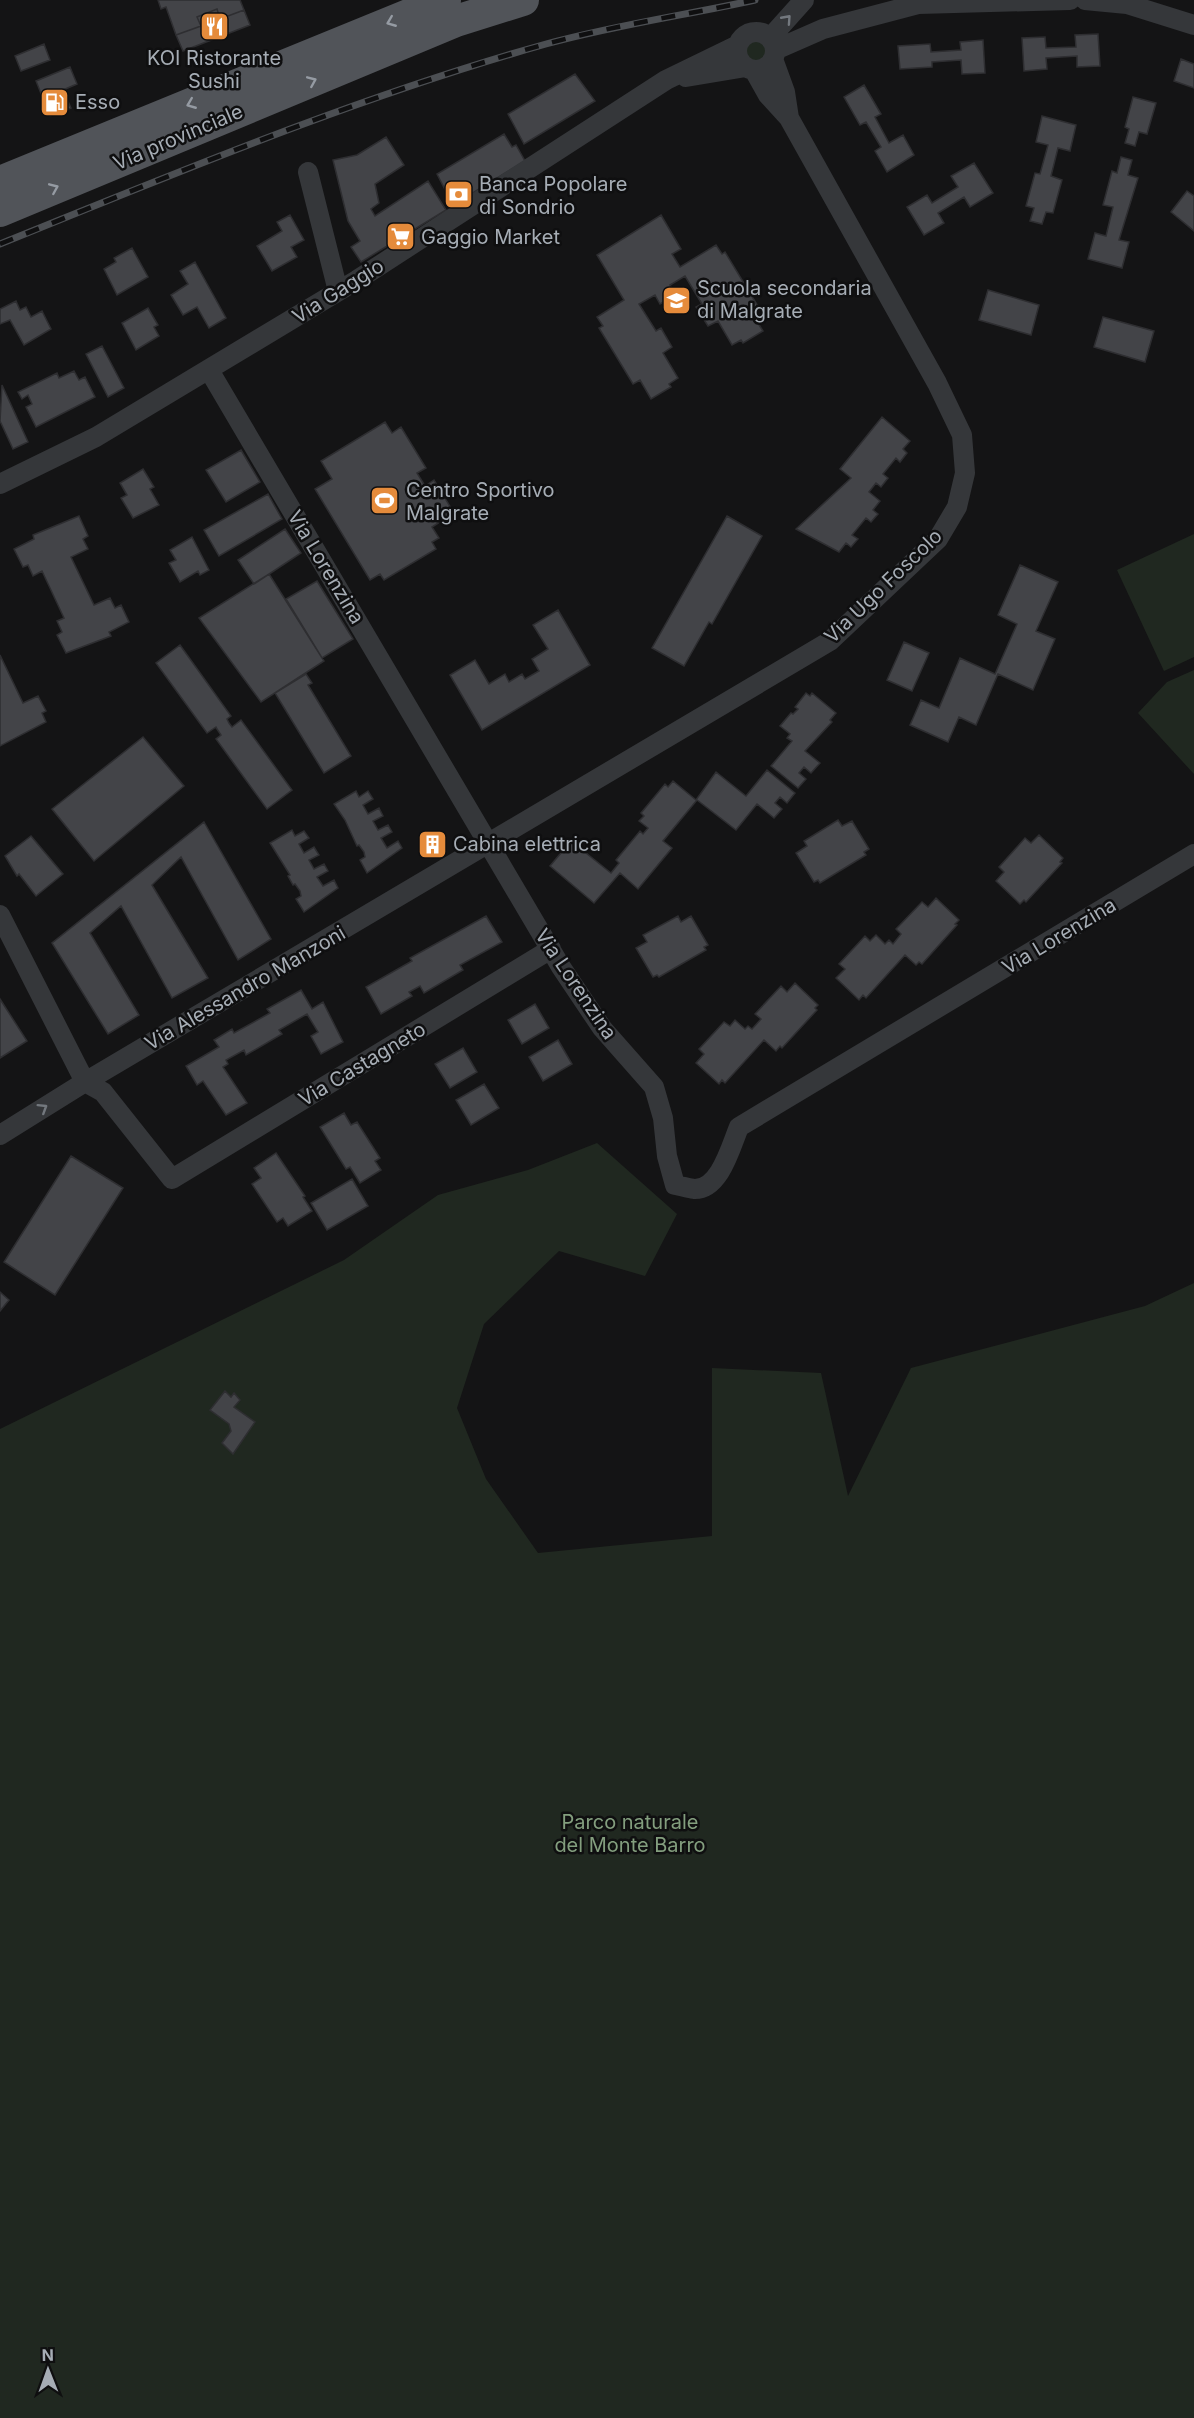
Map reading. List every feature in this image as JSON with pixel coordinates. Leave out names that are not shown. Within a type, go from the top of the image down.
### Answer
[{"type":"main road","points":[[0,182],[445,0]]},
{"type":"main road","name":"Via provinciale","points":[[0,211],[456,21],[524,0]]},
{"type":"street","points":[[773,49],[759,32],[752,32],[741,39],[738,45],[738,57],[750,68],[765,67],[773,49],[804,0]]},
{"type":"street","points":[[773,49],[822,29],[918,4],[1070,0]]},
{"type":"street","points":[[1085,0],[1127,4],[1194,25]]},
{"type":"street","name":"Via Gaggio","points":[[0,484],[96,437],[209,370],[338,291],[666,80],[738,45]]},
{"type":"street","name":"Via Ugo Foscolo","points":[[773,49],[785,92],[789,118]]},
{"type":"street","name":"Via Ugo Foscolo","points":[[491,843],[830,641],[938,539],[957,507],[965,473],[962,435],[937,383],[789,118],[768,95],[750,68]]},
{"type":"street","name":"Via Gaggio","points":[[666,80],[750,68]]},
{"type":"street","points":[[308,172],[338,291]]},
{"type":"street","name":"Via Lorenzina","points":[[209,370],[491,843],[551,949],[602,1028],[654,1088],[663,1119],[667,1156],[675,1185],[696,1189],[711,1182],[722,1168],[740,1127],[1194,855]]},
{"type":"street","name":"Via Alessandro Manzoni","points":[[0,1135],[85,1082],[491,843]]},
{"type":"street","points":[[0,915],[85,1082]]},
{"type":"street","name":"Via Castagneto","points":[[85,1082],[103,1092],[172,1179],[551,949]]},
{"type":"green space","points":[[756,39],[764,42],[767,50],[764,58],[756,61],[748,58],[745,50],[748,42]]},
{"type":"green space","points":[[1194,534],[1194,657],[1164,671],[1117,570]]},
{"type":"green space","points":[[1194,670],[1194,774],[1138,713],[1167,682]]},
{"type":"green space","name":"Parco naturale del Monte Barro","points":[[597,1143],[677,1214],[645,1276],[559,1251],[484,1324],[457,1408],[486,1479],[538,1553],[712,1536],[712,1368],[821,1373],[848,1496],[911,1368],[1145,1306],[1194,1283],[1194,2418],[0,2418],[0,1429],[344,1260],[438,1195],[528,1170]]},
{"type":"building","points":[[158,0],[240,0],[244,10],[220,19],[217,9],[197,17],[201,26],[176,35],[166,7],[161,9]]},
{"type":"building","points":[[217,9],[220,19],[244,10],[250,25],[183,51],[176,35],[201,26],[197,17]]},
{"type":"building","points":[[1098,34],[1100,66],[1077,67],[1077,56],[1046,58],[1047,69],[1024,71],[1022,38],[1045,37],[1046,48],[1076,47],[1075,35]]},
{"type":"building","points":[[983,40],[985,73],[962,74],[961,60],[932,62],[932,67],[900,69],[898,46],[930,44],[931,52],[961,50],[960,42]]},
{"type":"building","points":[[44,44],[50,60],[21,71],[15,56]]},
{"type":"building","points":[[1181,59],[1194,64],[1194,88],[1174,81]]},
{"type":"building","points":[[70,67],[77,84],[63,90],[71,108],[50,116],[36,81]]},
{"type":"building","points":[[575,74],[595,101],[524,144],[508,114]]},
{"type":"building","points":[[864,85],[881,114],[875,117],[889,143],[903,135],[914,155],[887,172],[875,151],[881,147],[866,122],[860,125],[844,97]]},
{"type":"building","points":[[1133,97],[1156,103],[1147,134],[1139,132],[1135,146],[1125,143],[1129,129],[1125,127]]},
{"type":"building","points":[[1042,116],[1076,125],[1070,151],[1058,148],[1051,176],[1062,180],[1053,213],[1046,212],[1042,224],[1030,221],[1034,208],[1026,206],[1035,173],[1040,174],[1048,145],[1036,142]]},
{"type":"building","points":[[504,134],[512,147],[516,145],[525,161],[453,205],[437,174]]},
{"type":"building","points":[[386,137],[404,165],[375,184],[379,203],[371,209],[375,216],[428,181],[446,210],[361,262],[351,247],[360,241],[348,221],[333,160],[357,155]]},
{"type":"building","points":[[1121,157],[1132,160],[1128,175],[1138,178],[1119,240],[1129,242],[1122,268],[1088,259],[1095,233],[1106,236],[1113,207],[1103,205],[1112,171],[1117,173]]},
{"type":"building","points":[[974,163],[993,193],[970,207],[964,197],[938,213],[944,223],[924,235],[907,207],[927,195],[932,203],[958,187],[951,176]]},
{"type":"building","points":[[1187,191],[1194,196],[1194,231],[1171,212]]},
{"type":"building","points":[[290,215],[304,240],[291,247],[297,257],[272,271],[257,246],[282,231],[277,222]]},
{"type":"building","points":[[661,215],[681,249],[672,254],[680,267],[716,245],[722,254],[725,252],[759,308],[751,312],[763,331],[743,343],[741,340],[732,345],[718,321],[708,326],[696,307],[702,304],[685,276],[670,285],[676,295],[660,304],[655,295],[639,304],[656,331],[661,328],[672,347],[663,353],[678,378],[669,384],[671,387],[651,399],[640,380],[633,384],[599,328],[603,326],[597,317],[624,300],[597,255]]},
{"type":"building","points":[[132,248],[148,277],[117,295],[104,269],[116,262],[114,258]]},
{"type":"building","points":[[195,262],[226,318],[209,328],[197,307],[183,315],[171,295],[188,284],[180,271]]},
{"type":"building","points":[[988,290],[1039,305],[1031,335],[979,320]]},
{"type":"building","points":[[16,301],[20,310],[26,307],[31,317],[42,311],[51,329],[24,345],[10,320],[0,324],[0,309]]},
{"type":"building","points":[[148,308],[158,325],[154,327],[159,336],[136,350],[122,323]]},
{"type":"building","points":[[1103,317],[1154,331],[1145,362],[1094,347]]},
{"type":"building","points":[[102,346],[124,388],[108,397],[86,354]]},
{"type":"building","points":[[74,371],[79,380],[85,377],[95,397],[36,427],[26,407],[32,404],[28,395],[22,399],[18,392],[57,373],[59,378]]},
{"type":"building","points":[[2,385],[28,442],[13,449],[0,421]]},
{"type":"building","points":[[882,417],[910,441],[903,449],[907,453],[900,462],[896,458],[883,474],[888,478],[881,487],[876,483],[869,492],[880,501],[873,510],[878,514],[871,522],[866,518],[852,535],[858,539],[851,547],[846,543],[839,552],[796,529],[851,478],[840,469]]},
{"type":"building","name":"Centro Sportivo Malgrate","points":[[385,422],[392,433],[401,427],[426,468],[417,473],[425,486],[434,480],[454,513],[432,527],[439,538],[432,542],[436,549],[384,580],[380,574],[370,580],[315,489],[332,479],[321,461]]},
{"type":"building","points":[[241,450],[260,482],[226,502],[206,470]]},
{"type":"building","points":[[143,469],[154,487],[150,489],[159,505],[133,518],[121,498],[127,495],[120,483]]},
{"type":"building","points":[[268,494],[282,519],[219,556],[204,530]]},
{"type":"building","points":[[79,516],[88,536],[83,539],[88,549],[71,557],[94,605],[110,598],[115,608],[121,605],[129,622],[109,632],[111,636],[66,653],[57,635],[62,632],[57,621],[64,618],[42,571],[33,576],[28,565],[23,567],[14,549],[34,539],[33,535]]},
{"type":"building","points":[[727,516],[762,536],[712,624],[709,622],[684,666],[652,648]]},
{"type":"building","points":[[285,529],[301,553],[254,584],[238,560]]},
{"type":"building","points":[[192,537],[209,570],[200,575],[198,571],[180,582],[169,563],[176,560],[170,550]]},
{"type":"building","points":[[1020,565],[1058,582],[1036,631],[1055,639],[1033,690],[998,674],[976,725],[959,717],[948,742],[910,725],[921,700],[939,708],[960,658],[995,674],[1017,624],[998,615]]},
{"type":"building","points":[[269,574],[324,661],[261,702],[199,618]]},
{"type":"building","points":[[317,581],[353,639],[322,658],[286,599]]},
{"type":"building","points":[[558,610],[590,665],[482,730],[450,675],[475,660],[489,684],[505,674],[509,682],[522,674],[525,679],[539,671],[532,659],[548,649],[533,625]]},
{"type":"building","points":[[904,642],[929,653],[912,691],[887,680]]},
{"type":"building","points":[[180,645],[231,716],[227,719],[232,727],[241,720],[292,790],[267,809],[216,739],[221,735],[216,727],[207,733],[156,663]]},
{"type":"building","points":[[0,655],[23,703],[38,696],[46,711],[42,713],[46,722],[0,746]]},
{"type":"building","points":[[306,674],[312,683],[308,685],[351,756],[324,773],[275,693]]},
{"type":"building","points":[[806,693],[810,696],[812,693],[836,713],[830,720],[832,722],[805,751],[820,763],[811,773],[804,767],[799,773],[806,779],[798,788],[771,766],[792,741],[787,738],[790,734],[780,726],[791,713],[793,714],[798,709],[795,707]]},
{"type":"building","points":[[143,737],[184,786],[94,861],[52,809]]},
{"type":"building","points":[[767,770],[795,793],[787,803],[780,797],[775,803],[782,809],[774,818],[757,804],[736,830],[697,800],[663,841],[672,848],[638,889],[620,873],[594,903],[550,866],[571,841],[611,873],[619,863],[616,860],[640,831],[643,834],[648,828],[639,821],[644,816],[641,813],[665,784],[668,787],[673,781],[696,800],[716,772],[746,796]]},
{"type":"building","points":[[356,791],[359,797],[368,791],[373,799],[363,805],[368,814],[379,808],[383,816],[373,821],[378,830],[388,825],[392,832],[381,838],[387,848],[398,841],[402,848],[367,873],[360,860],[365,857],[364,852],[359,845],[357,846],[345,820],[334,804]]},
{"type":"building","points":[[838,820],[842,826],[852,821],[869,849],[864,852],[866,855],[820,883],[818,880],[814,882],[796,853],[807,846],[804,841]]},
{"type":"building","points":[[204,822],[271,939],[238,960],[181,857],[152,885],[208,978],[172,998],[121,906],[90,933],[139,1015],[108,1034],[52,943]]},
{"type":"building","points":[[292,830],[295,836],[304,831],[309,838],[299,844],[304,853],[314,847],[319,855],[309,860],[314,869],[324,864],[328,871],[317,877],[323,886],[334,880],[338,888],[304,912],[296,899],[301,896],[300,891],[295,884],[293,885],[288,876],[290,875],[270,843]]},
{"type":"building","name":"Cabina elettrica","points":[[434,834],[442,846],[429,854],[421,842]]},
{"type":"building","points":[[1039,835],[1063,858],[1060,862],[1062,863],[1026,902],[1024,900],[1020,904],[996,881],[1004,872],[999,867],[1025,838],[1031,843]]},
{"type":"building","points":[[31,836],[63,874],[36,896],[19,874],[17,876],[5,856]]},
{"type":"building","points":[[936,898],[959,920],[922,964],[919,962],[916,965],[905,955],[866,998],[863,995],[859,1000],[836,978],[845,969],[839,964],[865,936],[870,941],[876,935],[885,944],[889,940],[893,944],[901,934],[896,929],[922,902],[928,907]]},
{"type":"building","points":[[486,916],[502,942],[460,965],[463,970],[424,993],[420,986],[409,992],[412,996],[381,1014],[366,987],[412,961],[410,958]]},
{"type":"building","points":[[678,916],[681,922],[691,916],[708,945],[704,947],[706,950],[659,977],[657,975],[653,977],[636,948],[647,942],[643,935]]},
{"type":"building","points":[[795,983],[818,1005],[815,1008],[817,1010],[782,1048],[780,1046],[776,1051],[764,1040],[725,1083],[722,1080],[719,1084],[696,1063],[704,1054],[699,1049],[724,1022],[730,1026],[735,1020],[745,1029],[748,1026],[752,1029],[761,1019],[755,1014],[781,986],[787,992]]},
{"type":"building","points":[[301,990],[312,1009],[323,1002],[343,1042],[321,1054],[311,1036],[318,1032],[307,1014],[279,1030],[282,1034],[246,1055],[244,1050],[226,1060],[228,1064],[223,1067],[247,1103],[226,1115],[203,1081],[197,1085],[186,1066],[219,1047],[214,1040],[232,1029],[234,1033],[270,1013],[267,1009]]},
{"type":"building","points":[[0,999],[27,1041],[0,1058]]},
{"type":"building","points":[[535,1004],[549,1028],[522,1044],[508,1020]]},
{"type":"building","points":[[558,1040],[572,1064],[543,1081],[529,1057]]},
{"type":"building","points":[[463,1048],[477,1072],[450,1088],[435,1064]]},
{"type":"building","points":[[484,1084],[499,1108],[471,1125],[456,1100]]},
{"type":"building","points":[[344,1113],[351,1125],[357,1122],[380,1158],[375,1161],[381,1170],[360,1183],[350,1167],[346,1169],[320,1127]]},
{"type":"building","points":[[276,1153],[305,1196],[303,1197],[312,1211],[288,1226],[283,1218],[277,1222],[252,1184],[261,1178],[254,1168]]},
{"type":"building","points":[[71,1156],[123,1188],[55,1295],[4,1262]]},
{"type":"building","points":[[352,1179],[368,1206],[327,1230],[311,1203]]},
{"type":"building","points":[[0,1292],[9,1300],[0,1311]]},
{"type":"building","points":[[225,1391],[231,1397],[234,1393],[240,1400],[234,1407],[255,1422],[233,1454],[222,1443],[231,1431],[229,1424],[210,1410]]},
{"type":"railway","points":[[0,244],[270,136],[407,87],[572,37],[755,0]]},
{"type":"place","name":"KOI Ristorante Sushi","points":[[214,27]]},
{"type":"place","name":"Esso","points":[[54,102]]},
{"type":"place","name":"Banca Popolare di Sondrio","points":[[458,195]]},
{"type":"place","name":"Gaggio Market","points":[[400,237]]},
{"type":"place","name":"Scuola secondaria di Malgrate","points":[[676,300]]},
{"type":"place","name":"Centro Sportivo Malgrate","points":[[385,501]]},
{"type":"place","name":"Cabina elettrica","points":[[432,844]]}]
